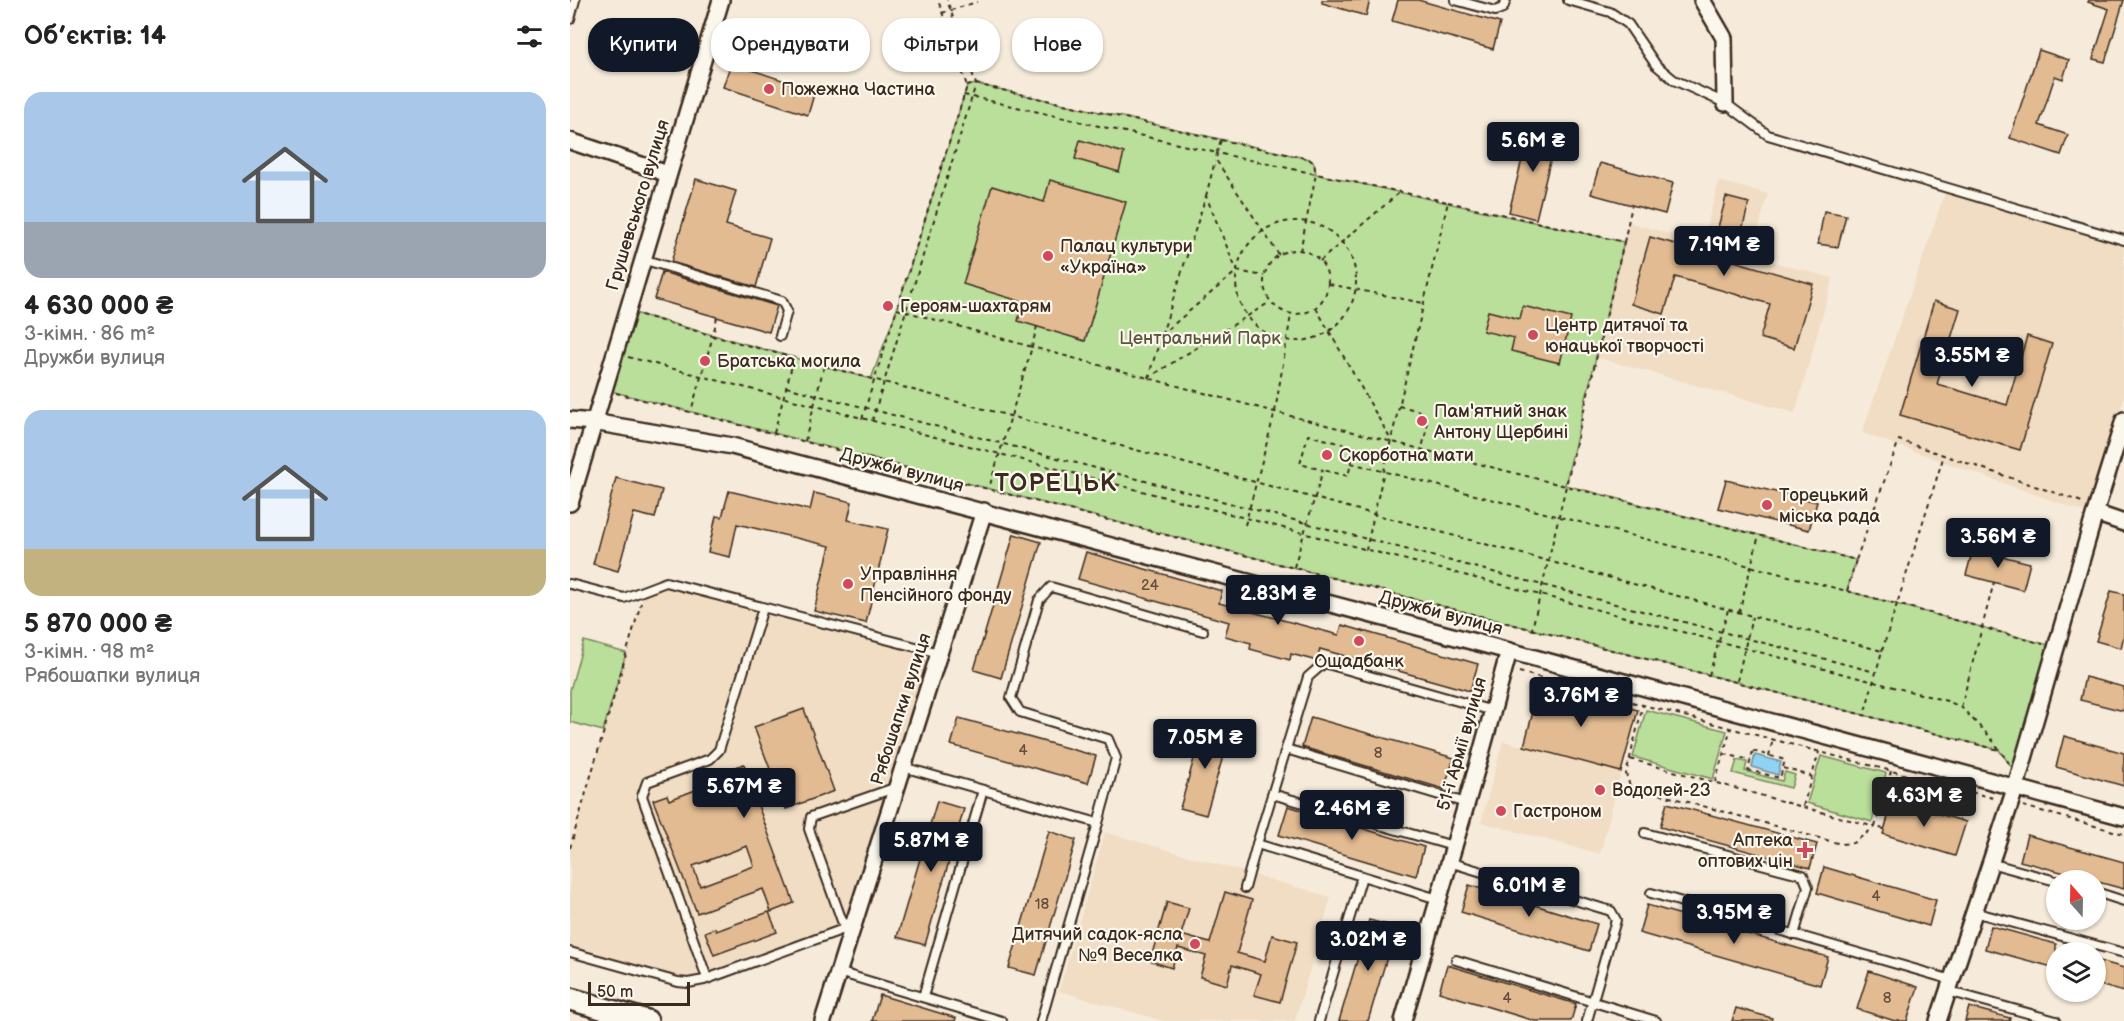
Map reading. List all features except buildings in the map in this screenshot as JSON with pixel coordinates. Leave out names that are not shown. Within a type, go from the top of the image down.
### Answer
[{"type":"main road","points":[[570,999],[647,1021]]},
{"type":"street","name":"Грушевського вулиця","points":[[570,503],[721,0]]},
{"type":"street","points":[[1702,0],[1724,38],[1725,103]]},
{"type":"street","points":[[570,141],[668,174]]},
{"type":"street","name":"Дружби вулиця","points":[[570,420],[732,446],[2017,782],[2124,817]]},
{"type":"street","points":[[1938,1021],[2017,782],[2123,424]]},
{"type":"street","points":[[2096,510],[2124,523]]},
{"type":"street","name":"Рябошапки вулиця","points":[[823,1021],[849,927],[897,787],[984,511]]},
{"type":"street","name":"51-ї Армії вулиця","points":[[1402,1021],[1509,651]]},
{"type":"lane","points":[[570,19],[575,0]]},
{"type":"lane","points":[[1455,0],[1495,11],[1503,8],[1506,0]]},
{"type":"lane","points":[[1568,0],[1610,12],[1628,24],[1656,65],[1674,80],[1725,103],[1768,135],[2124,240]]},
{"type":"lane","points":[[642,259],[782,301],[787,311],[780,336]]},
{"type":"lane","points":[[570,584],[624,598],[666,582],[939,653]]},
{"type":"lane","points":[[1041,1021],[1116,758],[1108,739],[1020,712],[1011,698],[1039,600],[1051,587],[1203,631]]},
{"type":"lane","points":[[707,978],[642,796],[647,782],[710,759],[719,750],[763,608]]},
{"type":"lane","points":[[1245,888],[1308,677],[1324,663],[1492,711]]},
{"type":"lane","points":[[1286,749],[1466,802]]},
{"type":"lane","points":[[903,767],[1098,823]]},
{"type":"lane","points":[[570,952],[688,983],[849,927],[842,921],[809,829],[811,817],[897,787]]},
{"type":"lane","points":[[923,997],[983,790]]},
{"type":"lane","points":[[1272,794],[1454,846]]},
{"type":"lane","points":[[1646,833],[1803,875],[1808,887],[1794,935]]},
{"type":"lane","points":[[1257,844],[1438,899]]},
{"type":"lane","points":[[1449,862],[1611,911],[1616,920],[1587,1021]]},
{"type":"lane","points":[[1990,863],[2046,878]]},
{"type":"lane","points":[[1319,1021],[1362,876]]},
{"type":"lane","points":[[1651,893],[1794,935],[2056,1021]]},
{"type":"lane","points":[[2106,895],[2124,901]]},
{"type":"lane","points":[[1974,912],[2124,953]]},
{"type":"lane","points":[[1456,960],[1656,1021]]},
{"type":"lane","points":[[838,972],[1002,1021]]},
{"type":"path","points":[[862,419],[967,86],[938,0]]},
{"type":"path","points":[[872,422],[976,84],[947,0]]},
{"type":"path","points":[[942,13],[977,2]]},
{"type":"path","points":[[967,86],[976,84],[1309,159],[1314,163],[1316,174],[1300,251]]},
{"type":"path","points":[[964,96],[1624,242]]},
{"type":"path","points":[[1148,378],[1206,196],[1221,140]]},
{"type":"path","points":[[1216,160],[1279,255]]},
{"type":"path","points":[[1320,261],[1400,192]]},
{"type":"path","points":[[1161,335],[1237,271],[1239,261],[1248,244],[1263,231],[1281,223],[1301,221],[1321,226],[1338,238],[1350,254],[1356,274],[1355,294],[1348,313],[1334,328],[1316,338],[1297,342],[1278,339],[1261,330],[1247,317],[1238,299],[1237,271],[1206,196]]},
{"type":"path","points":[[1366,550],[1448,202]]},
{"type":"path","points":[[1532,629],[1632,205]]},
{"type":"path","points":[[1300,251],[1315,256],[1320,261],[1327,273],[1329,284],[1326,294],[1316,308],[1303,314],[1291,315],[1282,312],[1270,302],[1263,287],[1264,276],[1268,266],[1279,255],[1284,252],[1300,251]]},
{"type":"path","points":[[1237,271],[1264,276]]},
{"type":"path","points":[[1329,284],[1424,303]]},
{"type":"path","points":[[1148,378],[1270,302]]},
{"type":"path","points":[[1316,308],[1391,440]]},
{"type":"path","points":[[897,309],[1275,412],[1856,560]]},
{"type":"path","points":[[627,311],[712,336],[1882,651]]},
{"type":"path","points":[[1245,525],[1275,412],[1291,315]]},
{"type":"path","points":[[691,411],[717,317]]},
{"type":"path","points":[[989,488],[1037,326]]},
{"type":"path","points":[[614,354],[1947,701],[1961,707],[1990,737],[2017,782]]},
{"type":"path","points":[[774,433],[794,358]]},
{"type":"path","points":[[805,441],[824,366]]},
{"type":"path","points":[[786,387],[1876,672]]},
{"type":"path","points":[[603,389],[1999,750]]},
{"type":"path","points":[[1399,406],[1417,410],[1426,416],[1427,428],[1422,448]]},
{"type":"path","points":[[1308,435],[1355,447],[1348,476],[1323,470],[1300,464],[1308,435]]},
{"type":"path","points":[[1847,591],[1899,440],[2096,510]]},
{"type":"path","points":[[1864,715],[1944,455]]},
{"type":"path","points":[[1351,463],[2056,647]]},
{"type":"path","points":[[1294,567],[1323,470]]},
{"type":"path","points":[[1739,612],[1759,535]]},
{"type":"path","points":[[1961,707],[1994,582]]},
{"type":"path","points":[[570,848],[643,599]]},
{"type":"path","points":[[1709,675],[1726,609]]},
{"type":"path","points":[[1737,682],[1753,616]]},
{"type":"path","points":[[1504,668],[2124,834]]},
{"type":"path","points":[[1643,705],[1626,774],[1630,786],[1841,844],[1853,843],[1875,826],[1892,771]]},
{"type":"path","points":[[1715,782],[1731,728]]},
{"type":"path","points":[[1769,756],[1773,740]]},
{"type":"path","points":[[1753,751],[1785,760],[1780,778],[1748,770],[1751,760],[1753,751]]},
{"type":"path","points":[[1803,806],[1819,752]]},
{"type":"path","points":[[1724,754],[1751,760]]},
{"type":"path","points":[[1630,759],[1884,829]]},
{"type":"path","points":[[1783,768],[1811,776]]},
{"type":"shaded area","points":[[1719,181],[1768,194],[1751,256],[1833,278],[1795,413],[1595,357],[1628,222],[1702,243]]},
{"type":"shaded area","points":[[1945,193],[2124,235],[2124,397],[2090,514],[1862,433]]},
{"type":"shaded area","points":[[666,582],[939,653],[846,926],[688,983],[570,952],[570,848],[645,590]]},
{"type":"shaded area","points":[[1503,741],[1621,772],[1600,854],[1481,822]]},
{"type":"shaded area","name":"Дитячий садок-ясла №9 Веселка","points":[[1105,832],[1331,897],[1295,1021],[1163,1021],[1059,991]]},
{"type":"green space","name":"Центральний Парк","points":[[976,84],[1309,159],[1314,163],[1316,174],[1624,242],[1565,485],[1856,560],[1847,591],[2056,647],[2019,777],[1999,750],[603,389],[627,311],[871,379],[897,309],[967,86]]},
{"type":"green space","points":[[584,641],[626,653],[603,731],[570,722],[570,690]]},
{"type":"green space","points":[[1646,710],[1727,731],[1713,779],[1633,757]]},
{"type":"green space","points":[[1821,756],[1886,773],[1872,822],[1807,803]]},
{"type":"green space","points":[[1737,760],[1747,762],[1745,771],[1782,781],[1785,772],[1795,775],[1791,788],[1733,773]]},
{"type":"water","points":[[1755,755],[1781,762],[1778,775],[1752,767]]},
{"type":"place","name":"Пожежна Частина","points":[[769,89]]},
{"type":"place","name":"Палац культури «Україна»","points":[[1048,256]]},
{"type":"place","name":"Героям-шахтарям","points":[[888,306]]},
{"type":"place","name":"Центр дитячої та юнацької творчості","points":[[1533,335]]},
{"type":"place","name":"Братська мoгила","points":[[705,361]]},
{"type":"place","name":"Пам'ятний знак Антону Щербині","points":[[1422,421]]},
{"type":"place","name":"Скорботна мати","points":[[1327,455]]},
{"type":"place","name":"Торецький міська рада","points":[[1767,505]]},
{"type":"place","name":"Управління Пенсійного фонду","points":[[848,584]]},
{"type":"place","name":"Ощадбанк","points":[[1359,641]]},
{"type":"place","name":"Водолей-23","points":[[1600,790]]},
{"type":"place","name":"Гастроном","points":[[1501,811]]},
{"type":"place","name":"Аптека оптових цін","points":[[1805,850]]},
{"type":"place","name":"Дитячий садок-ясла №9 Веселка","points":[[1195,944]]},
{"type":"district","name":"ТОРЕЦЬК","points":[[1056,483]]}]
